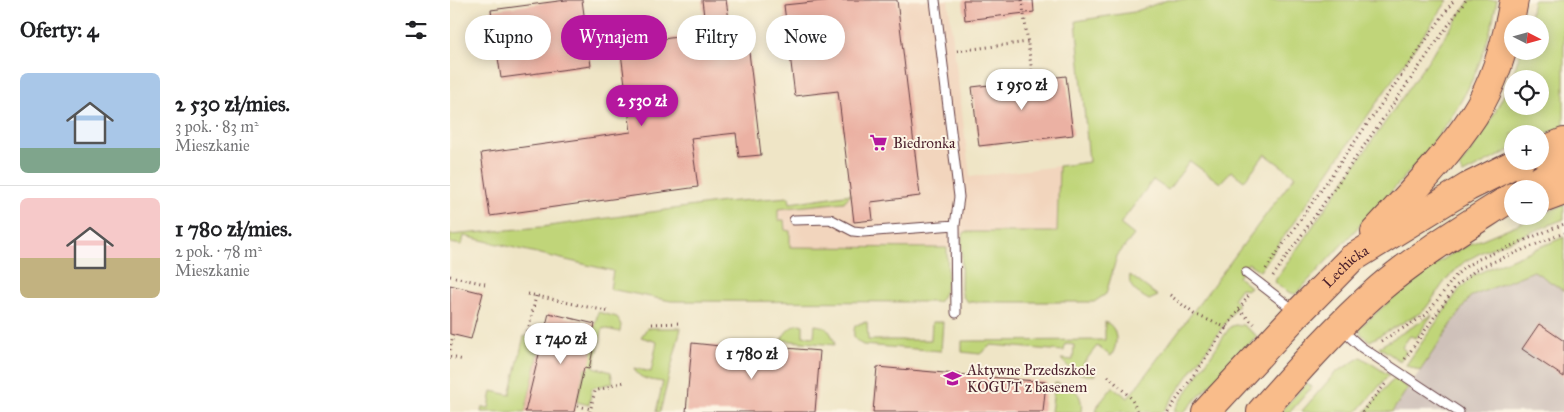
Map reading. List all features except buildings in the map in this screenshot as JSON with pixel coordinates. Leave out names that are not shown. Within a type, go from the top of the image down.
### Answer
[{"type":"main road","points":[[1351,259],[1438,163],[1474,115],[1489,86],[1500,58],[1509,28],[1514,0]]},
{"type":"main road","points":[[1549,148],[1564,142]]},
{"type":"main road","points":[[1540,180],[1564,164]]},
{"type":"main road","name":"Lechicka","points":[[1206,412],[1351,259],[1468,187],[1504,169]]},
{"type":"main road","points":[[1549,197],[1564,191]]},
{"type":"main road","points":[[1261,412],[1300,367],[1380,288],[1416,260],[1504,202]]},
{"type":"main road","points":[[1470,225],[1504,213]]},
{"type":"lane","points":[[935,0],[959,197],[954,225],[956,313]]},
{"type":"lane","points":[[794,220],[830,219],[844,228],[858,232],[954,225]]},
{"type":"lane","points":[[1246,273],[1298,313]]},
{"type":"lane","points":[[1340,327],[1361,346],[1459,412]]},
{"type":"path","points":[[1022,0],[1033,80]]},
{"type":"path","points":[[1168,412],[1454,0]]},
{"type":"path","points":[[1265,288],[1466,0]]},
{"type":"path","points":[[963,50],[1028,42]]},
{"type":"path","points":[[1430,310],[1457,274],[1468,265],[1564,224]]},
{"type":"path","points":[[1434,319],[1456,286],[1478,268],[1564,233]]},
{"type":"path","points":[[450,276],[485,284]]},
{"type":"path","points":[[528,294],[611,312]]},
{"type":"path","points":[[1170,295],[1194,314],[1227,328]]},
{"type":"path","points":[[536,296],[528,330],[540,334]]},
{"type":"path","points":[[1239,310],[1257,327]]},
{"type":"path","points":[[652,324],[681,323]]},
{"type":"path","points":[[450,350],[454,335]]},
{"type":"path","points":[[450,356],[464,360]]},
{"type":"path","points":[[1108,376],[1131,398],[1138,412]]},
{"type":"path","points":[[578,406],[591,410],[595,391],[624,382]]},
{"type":"shaded area","points":[[827,0],[948,0],[970,177],[1059,166],[1058,232],[964,233],[961,249],[790,248],[790,231],[785,230],[778,220],[778,209],[844,202],[851,194],[834,60],[845,60],[845,15],[829,15]]},
{"type":"shaded area","points":[[1535,271],[1564,291],[1564,412],[1392,412],[1470,297]]},
{"type":"green space","points":[[1167,0],[1448,0],[1260,271],[1248,263],[1238,277],[1250,287],[1246,290],[1241,288],[1233,299],[1237,306],[1163,412],[1096,412],[1098,405],[1113,387],[1128,398],[1295,176],[1265,154],[1244,181],[1231,171],[1220,183],[1190,161],[1168,190],[1153,180],[1120,224],[1134,235],[1117,256],[1106,294],[1094,302],[968,302],[963,297],[961,290],[962,236],[965,232],[1057,232],[1059,166],[1089,162],[1076,21],[1134,12]]},
{"type":"green space","points":[[1470,0],[1497,0],[1490,33],[1480,62],[1453,115],[1436,139],[1396,186],[1296,294],[1290,293],[1274,282]]},
{"type":"green space","points":[[1533,0],[1564,0],[1564,126],[1549,133],[1549,125],[1504,125],[1504,153],[1463,174],[1459,167],[1479,140],[1504,93],[1504,115],[1549,115],[1549,70],[1514,70],[1518,60],[1549,60],[1549,15],[1530,15]]},
{"type":"green space","points":[[851,194],[844,202],[778,209],[778,220],[784,220],[785,230],[790,231],[790,247],[947,248],[947,284],[938,302],[671,301],[610,289],[613,271],[464,236],[462,245],[450,243],[450,235],[542,227],[724,202],[789,197],[790,203]]},
{"type":"green space","points":[[1564,205],[1564,219],[1549,225],[1549,211]]},
{"type":"green space","points":[[1516,225],[1549,225],[1484,251],[1464,262],[1445,281],[1426,308],[1420,313],[1370,341],[1361,334],[1359,328],[1417,277],[1453,253]]},
{"type":"green space","points":[[1564,237],[1564,291],[1534,271],[1470,297],[1420,371],[1406,365],[1459,290],[1473,276]]},
{"type":"green space","points":[[1130,275],[1158,296],[1149,300],[1138,293],[1130,284]]},
{"type":"green space","points":[[598,312],[617,317],[621,325],[620,332],[603,328],[594,367],[611,372],[613,383],[592,388],[589,405],[577,402]]},
{"type":"green space","points":[[1432,315],[1416,338],[1410,336],[1402,347],[1406,352],[1400,361],[1379,347]]},
{"type":"green space","points":[[867,322],[868,340],[931,340],[932,322],[943,322],[941,351],[863,345],[854,337],[854,329],[855,326]]},
{"type":"green space","points":[[1105,322],[1113,328],[1116,337],[1115,347],[1111,356],[1097,346],[1083,364],[1096,375],[1085,375],[1076,372],[1061,359],[1073,360],[1074,345],[1065,344],[1064,351],[991,345],[980,354],[962,352],[962,341],[1105,340]]},
{"type":"green space","points":[[799,324],[803,325],[803,336],[814,337],[815,325],[823,327],[831,334],[835,345],[781,340],[788,330]]},
{"type":"green space","points":[[1243,325],[1257,336],[1184,412],[1173,412],[1230,327]]},
{"type":"green space","points":[[647,328],[681,328],[660,412],[656,412],[663,382],[642,377],[634,368],[651,372],[657,342],[641,337]]},
{"type":"green space","points":[[524,336],[542,340],[525,412],[481,412],[482,407],[489,408],[492,391],[510,395]]},
{"type":"green space","points":[[1361,357],[1389,375],[1357,412],[1301,412],[1335,373]]},
{"type":"green space","points":[[1395,379],[1408,388],[1392,412],[1365,412],[1389,384]]},
{"type":"green space","points":[[1055,383],[1076,391],[1081,399],[1081,412],[1051,412]]},
{"type":"green space","points":[[1307,383],[1312,387],[1290,412],[1280,412]]},
{"type":"place","name":"Biedronka","points":[[879,143]]},
{"type":"place","name":"Aktywne Przedszkole KOGUT z basenem","points":[[953,379]]}]
